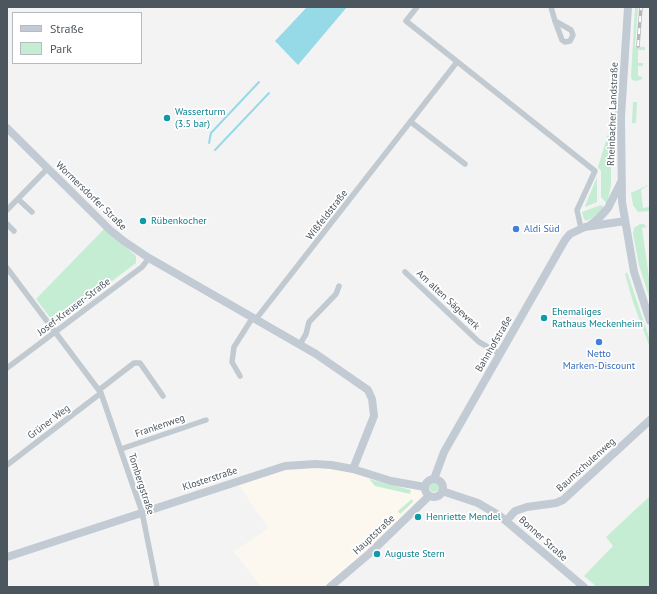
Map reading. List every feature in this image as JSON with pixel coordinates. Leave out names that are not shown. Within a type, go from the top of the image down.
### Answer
[{"type":"main road","name":"Rheinbacher Landstraße","points":[[628,7],[621,117],[621,181],[625,221],[634,272],[650,321]]},
{"type":"main road","name":"Wormersdorfer Straße","points":[[7,128],[110,230],[149,258],[300,344],[360,383],[368,390],[372,399],[374,416],[353,469]]},
{"type":"main road","name":"Bahnhofstraße","points":[[590,225],[608,208],[621,181]]},
{"type":"main road","name":"Bahnhofstraße","points":[[434,478],[444,452],[565,240],[570,234],[590,225],[625,221]]},
{"type":"main road","name":"Baumschulenweg","points":[[506,520],[515,511],[527,507],[556,503],[563,500],[650,420]]},
{"type":"main road","name":"Klosterstraße","points":[[7,557],[285,466],[301,464],[331,465],[353,469],[391,481],[425,487]]},
{"type":"main road","points":[[434,478],[442,483],[442,491],[436,497],[429,496],[425,487],[428,480],[434,478]]},
{"type":"main road","name":"Bonner Straße","points":[[442,491],[478,504],[506,520],[539,550],[584,587]]},
{"type":"main road","name":"Hauptstraße","points":[[330,587],[370,552],[429,496]]},
{"type":"street","points":[[417,7],[406,21],[595,171],[577,210],[581,228]]},
{"type":"street","points":[[551,7],[556,21]]},
{"type":"street","name":"Wißfeldstraße","points":[[255,318],[457,62]]},
{"type":"street","points":[[411,122],[465,164]]},
{"type":"street","points":[[7,210],[48,168]]},
{"type":"street","points":[[18,199],[32,212]]},
{"type":"street","points":[[7,224],[14,231]]},
{"type":"street","name":"Josef-Kreuser-Straße","points":[[7,368],[142,267],[149,258]]},
{"type":"street","name":"Tombergstraße","points":[[7,268],[100,391],[142,512],[157,587]]},
{"type":"street","name":"Am alten Sägewerk","points":[[405,272],[480,342],[500,354]]},
{"type":"street","points":[[300,344],[306,334],[309,322],[336,294],[339,286]]},
{"type":"street","points":[[240,376],[232,362],[234,347],[255,318]]},
{"type":"street","points":[[100,391],[134,363],[140,363],[163,396]]},
{"type":"street","name":"Grüner Weg","points":[[7,465],[100,391]]},
{"type":"street","name":"Frankenweg","points":[[120,449],[206,420]]},
{"type":"shaded area","points":[[315,464],[422,487],[425,492],[426,499],[329,587],[261,587],[234,552],[268,528],[236,481],[251,476]]},
{"type":"green space","points":[[635,7],[638,7],[635,46],[645,47],[645,50],[638,50],[638,63],[643,63],[643,66],[638,66],[638,76],[642,77],[642,79],[637,81],[632,80],[631,77]]},
{"type":"green space","points":[[633,102],[637,102],[636,123],[632,123]]},
{"type":"green space","points":[[615,111],[617,111],[611,163],[611,185],[607,204],[601,197],[601,171],[598,167]]},
{"type":"green space","points":[[597,177],[597,202],[585,207],[585,206]]},
{"type":"green space","points":[[650,184],[641,190],[643,208],[649,207],[649,211],[638,212],[633,205],[631,193]]},
{"type":"green space","points":[[601,205],[604,207],[599,214],[586,221],[584,219],[582,212]]},
{"type":"green space","points":[[640,224],[644,224],[647,227],[642,228],[650,285],[650,300],[639,265],[633,234],[634,228]]},
{"type":"green space","points":[[104,229],[136,256],[136,263],[55,324],[36,299]]},
{"type":"green space","points":[[627,272],[650,340],[650,348],[633,302],[625,274]]},
{"type":"green space","points":[[369,479],[411,490],[410,494],[375,486]]},
{"type":"green space","points":[[432,482],[436,482],[438,483],[438,491],[432,492],[429,489],[429,485]]},
{"type":"green space","points":[[650,496],[650,587],[597,587],[584,576],[613,546],[606,537]]},
{"type":"green space","points":[[412,499],[413,502],[400,514],[398,511]]},
{"type":"water","points":[[307,7],[347,7],[298,65],[275,41]]},
{"type":"waterway","points":[[209,143],[211,133],[259,82]]},
{"type":"waterway","points":[[215,150],[269,93]]},
{"type":"railway","points":[[638,46],[641,7]]},
{"type":"place","name":"Wasserturm (3.5 bar)","points":[[167,118]]},
{"type":"place","name":"Rübenkocher","points":[[143,221]]},
{"type":"place","name":"Aldi Süd","points":[[516,229]]},
{"type":"place","name":"Ehemaliges Rathaus Meckenheim","points":[[544,318]]},
{"type":"place","name":"Netto Marken-Discount","points":[[599,342]]},
{"type":"place","name":"Henriette Mendel","points":[[418,517]]},
{"type":"place","name":"Auguste Stern","points":[[377,554]]}]
